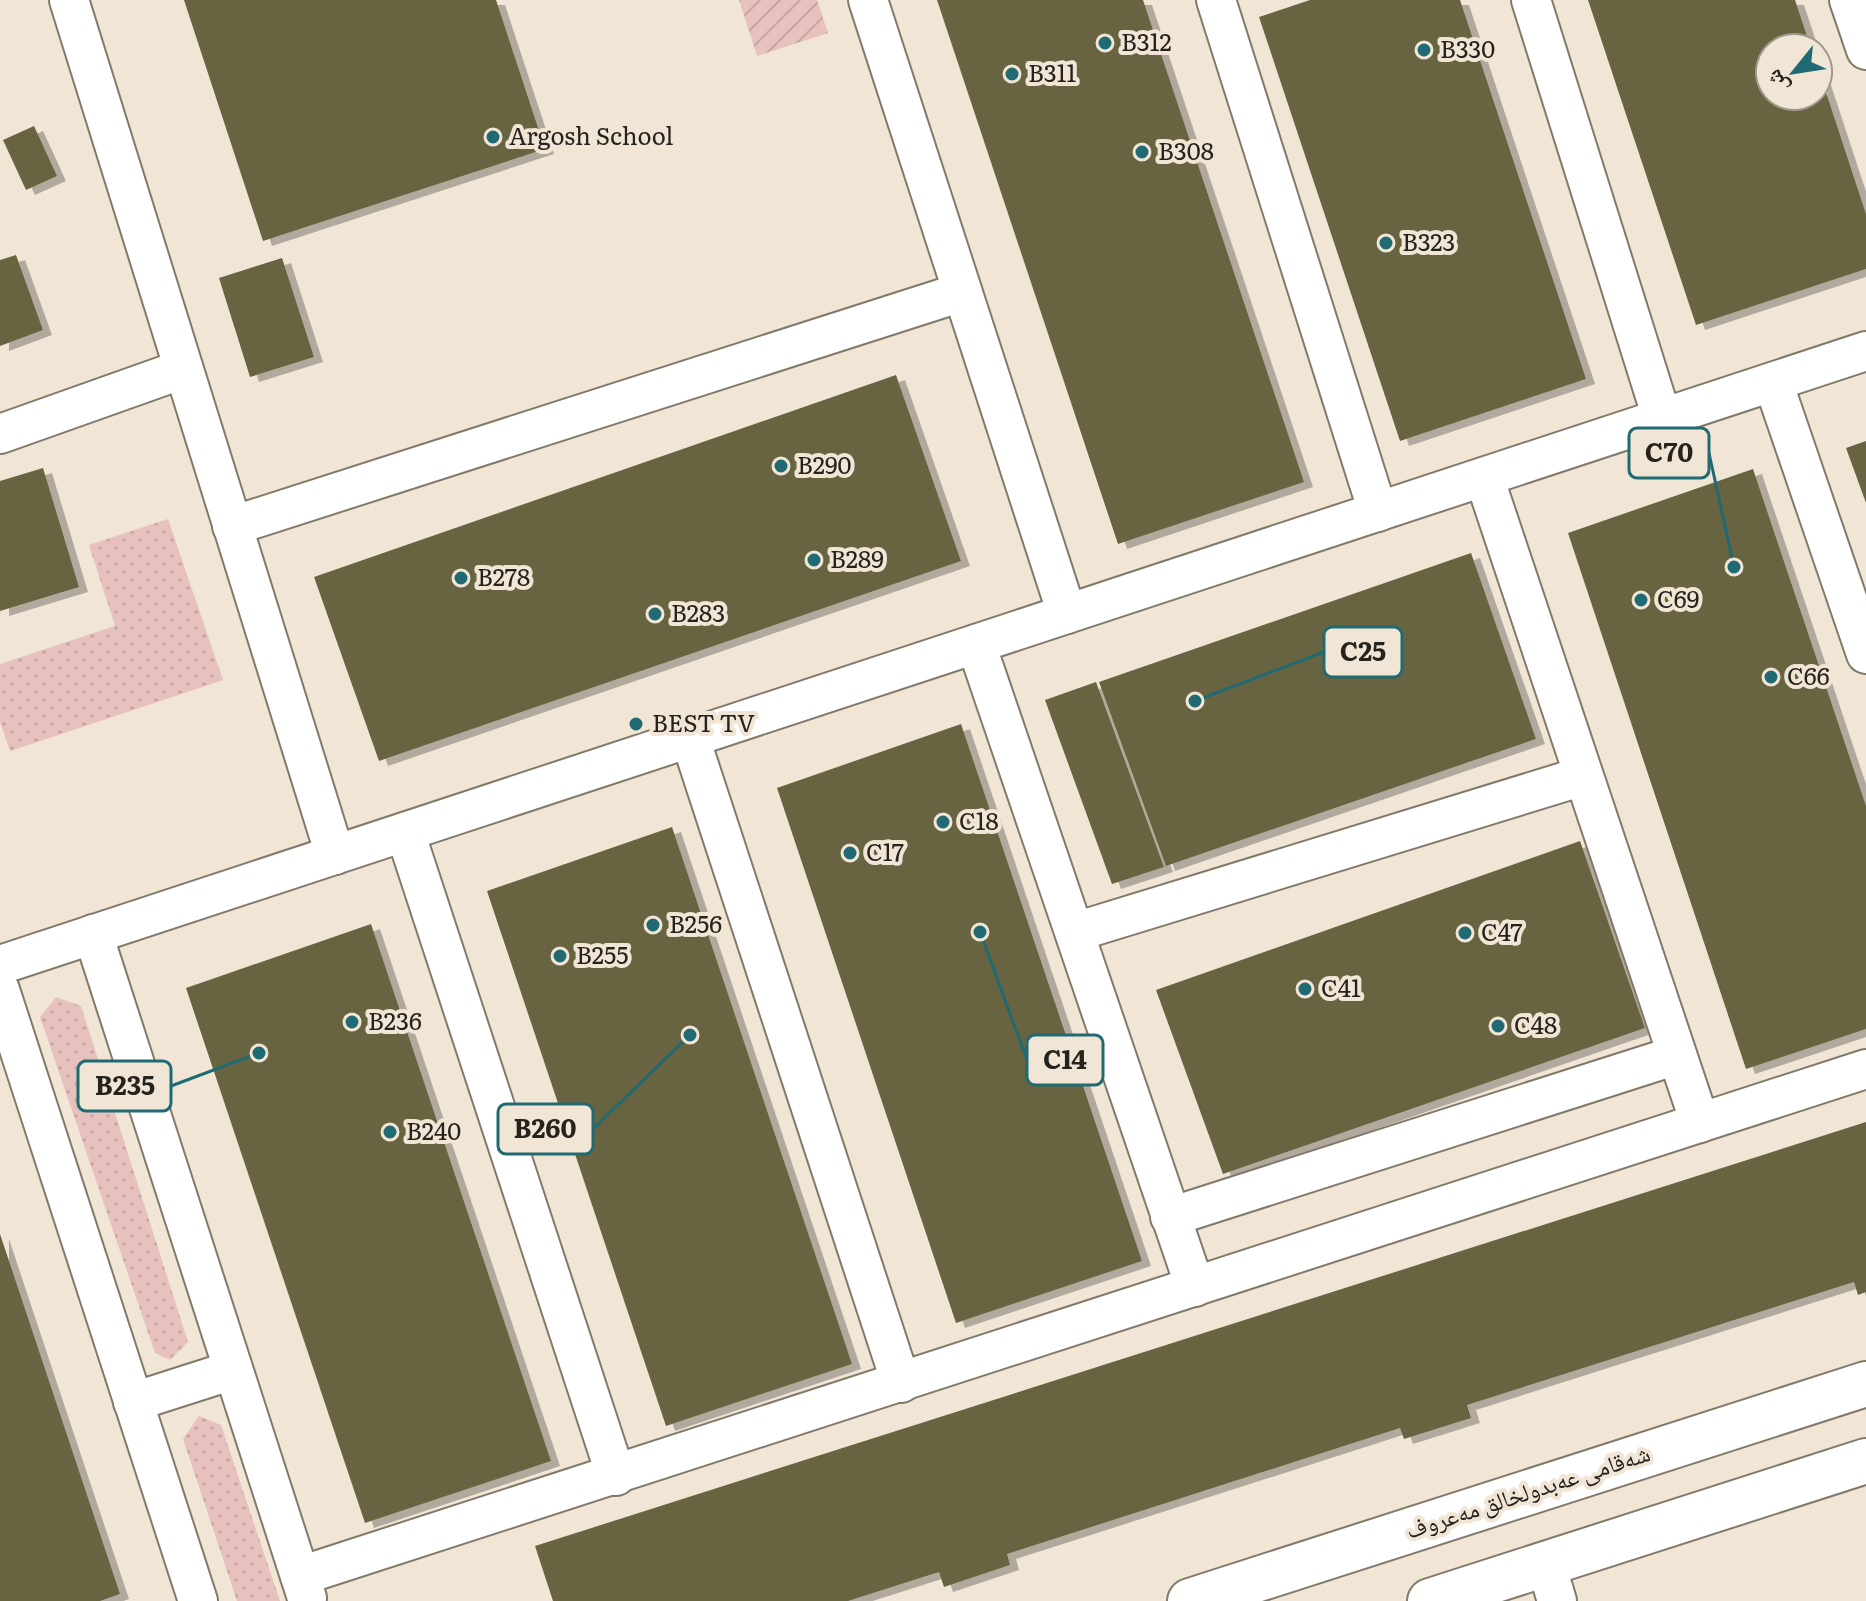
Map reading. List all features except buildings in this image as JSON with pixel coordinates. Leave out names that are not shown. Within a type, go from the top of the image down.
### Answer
[{"type":"main road","name":"شەقامی عەبدولخالق مەعروف","points":[[1190,1601],[1281,1587],[1866,1384]]},
{"type":"main road","points":[[1430,1601],[1551,1582],[1866,1461]]},
{"type":"street","points":[[69,0],[335,855]]},
{"type":"street","points":[[868,0],[1067,614]]},
{"type":"street","points":[[1216,0],[1378,512]]},
{"type":"street","points":[[1531,0],[1662,418]]},
{"type":"street","points":[[1849,0],[1866,50]]},
{"type":"street","points":[[232,526],[962,292]]},
{"type":"street","points":[[0,965],[1866,351]]},
{"type":"street","points":[[0,434],[183,369]]},
{"type":"street","points":[[1773,382],[1866,654]]},
{"type":"street","points":[[1484,477],[1700,1123]]},
{"type":"street","points":[[976,644],[1195,1287]]},
{"type":"street","points":[[690,738],[901,1383]]},
{"type":"street","points":[[1075,932],[1583,776]]},
{"type":"street","points":[[405,832],[616,1476]]},
{"type":"street","points":[[93,934],[304,1589],[616,1476],[1866,1069]]},
{"type":"street","points":[[0,990],[197,1601]]},
{"type":"street","points":[[1170,1217],[1677,1055]]},
{"type":"street","points":[[133,1402],[233,1370]]},
{"type":"shaded area","points":[[739,0],[817,0],[828,33],[757,56]]},
{"type":"shaded area","points":[[168,519],[223,680],[10,751],[0,722],[0,664],[115,626],[89,545]]},
{"type":"shaded area","points":[[56,997],[81,1006],[188,1342],[170,1360],[155,1353],[40,1017]]},
{"type":"shaded area","points":[[199,1416],[221,1425],[280,1601],[237,1601],[183,1439]]},
{"type":"place","name":"B312","points":[[1105,43]]},
{"type":"place","name":"B330","points":[[1424,50]]},
{"type":"place","name":"B311","points":[[1012,74]]},
{"type":"place","name":"Argosh School","points":[[493,137]]},
{"type":"place","name":"B308","points":[[1142,152]]},
{"type":"place","name":"B323","points":[[1386,243]]},
{"type":"place","name":"B290","points":[[781,466]]},
{"type":"place","name":"B289","points":[[814,560]]},
{"type":"place","name":"C70","points":[[1734,567]]},
{"type":"place","name":"B278","points":[[461,578]]},
{"type":"place","name":"C69","points":[[1641,600]]},
{"type":"place","name":"B283","points":[[655,614]]},
{"type":"place","name":"C66","points":[[1771,677]]},
{"type":"place","name":"C25","points":[[1195,701]]},
{"type":"place","name":"BEST TV","points":[[636,724]]},
{"type":"place","name":"C18","points":[[943,822]]},
{"type":"place","name":"C17","points":[[850,853]]},
{"type":"place","name":"B256","points":[[653,925]]},
{"type":"place","name":"C14","points":[[980,932]]},
{"type":"place","name":"C47","points":[[1465,933]]},
{"type":"place","name":"B255","points":[[560,956]]},
{"type":"place","name":"C41","points":[[1305,989]]},
{"type":"place","name":"B236","points":[[352,1022]]},
{"type":"place","name":"C48","points":[[1498,1026]]},
{"type":"place","name":"B260","points":[[690,1035]]},
{"type":"place","name":"B235","points":[[259,1053]]},
{"type":"place","name":"B240","points":[[390,1132]]}]
